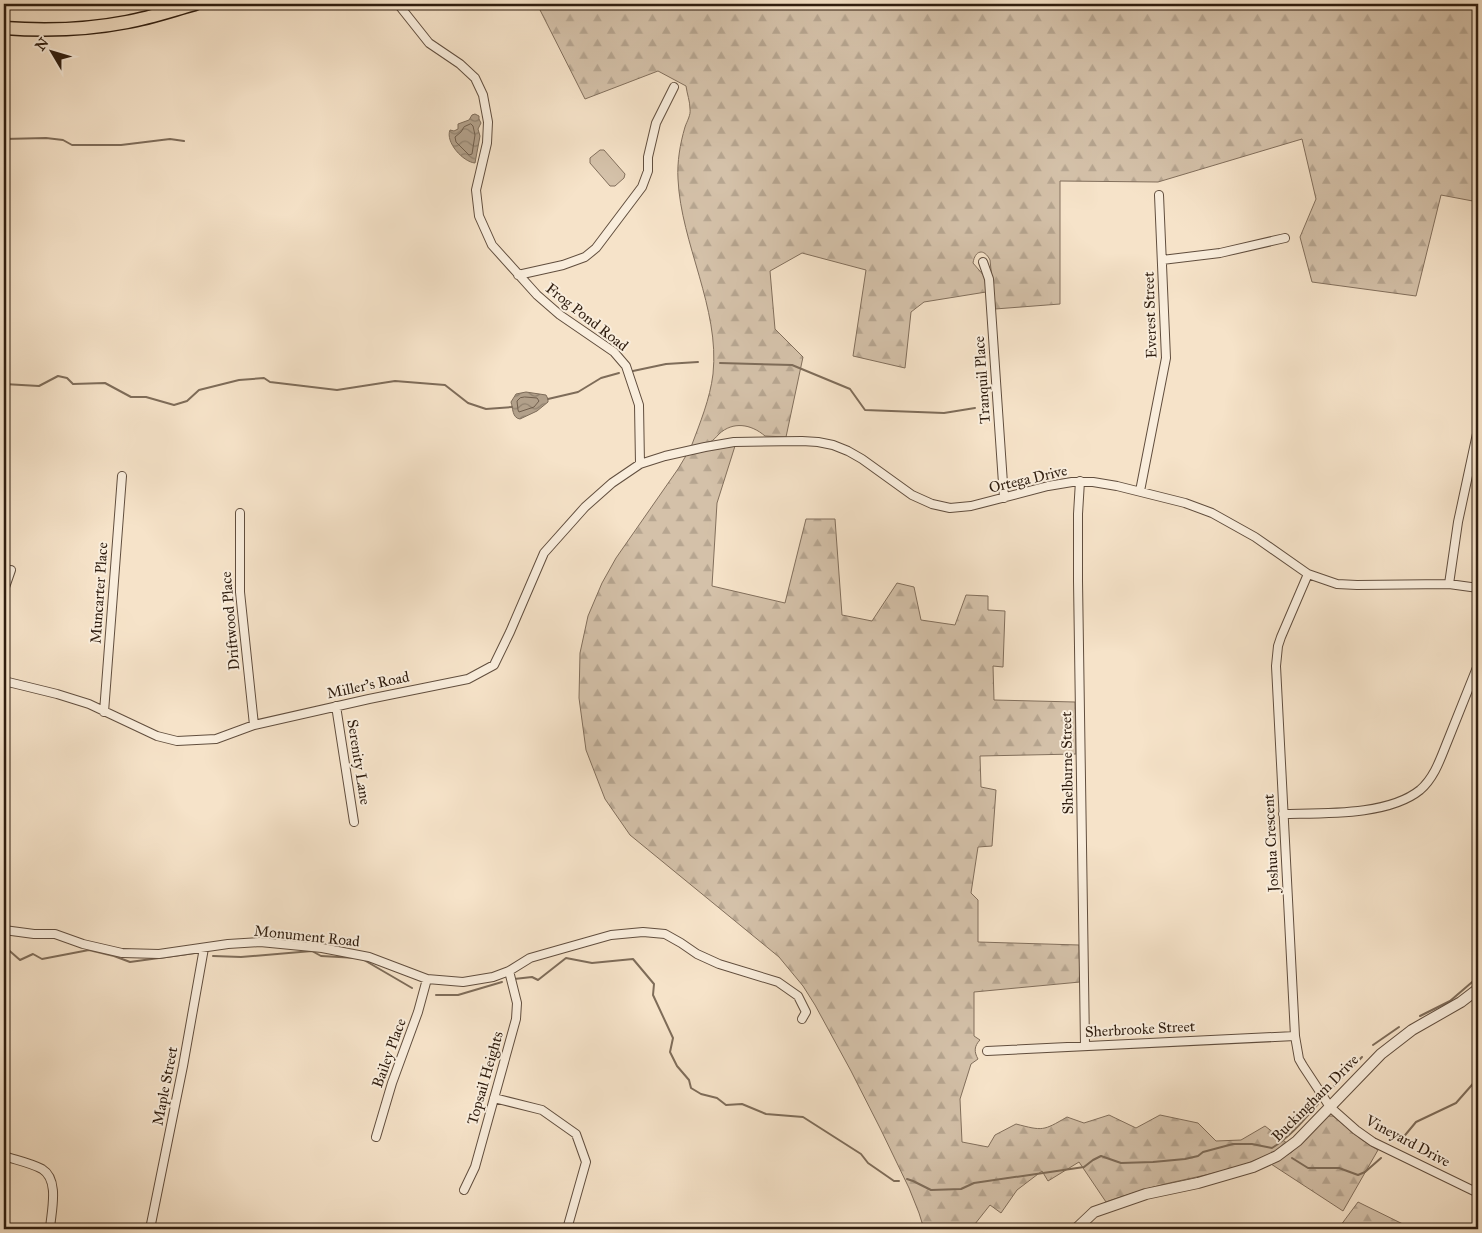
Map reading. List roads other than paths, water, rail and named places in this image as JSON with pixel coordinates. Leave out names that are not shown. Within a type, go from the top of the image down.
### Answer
[{"type":"main road","points":[[4,28],[41,30],[86,29],[130,22],[195,4]]},
{"type":"street","name":"Frog Pond Road","points":[[398,4],[429,43],[460,64],[475,78],[483,95],[488,122],[487,143],[476,190],[479,216],[492,245],[537,295],[560,315],[614,352],[626,366],[639,405],[640,464]]},
{"type":"street","points":[[518,275],[563,265],[585,257],[596,248],[642,187],[648,171],[648,157],[656,123],[674,87]]},
{"type":"street","name":"Everest Street","points":[[1140,491],[1165,364],[1166,350],[1159,195]]},
{"type":"street","points":[[1162,260],[1220,253],[1285,238]]},
{"type":"street","name":"Tranquil Place","points":[[983,262],[989,279],[1004,498]]},
{"type":"street","points":[[1449,584],[1458,522],[1478,429]]},
{"type":"street","name":"Ortega Drive","points":[[640,464],[665,456],[719,444],[810,441],[833,445],[855,455],[908,493],[932,504],[950,508],[960,508],[1004,498],[1055,484],[1080,481],[1100,482],[1185,503],[1212,513],[1255,537],[1308,574],[1328,581],[1346,585],[1449,584],[1478,588]]},
{"type":"street","name":"Miller's Road","points":[[4,682],[58,694],[89,704],[157,736],[177,741],[216,739],[254,725],[468,679],[494,665],[544,553],[585,507],[612,483],[640,464]]},
{"type":"street","name":"Muncarter Place","points":[[104,712],[122,476]]},
{"type":"street","name":"Shelburne Street","points":[[1080,481],[1078,581],[1085,1045]]},
{"type":"street","name":"Driftwood Place","points":[[240,514],[240,592],[254,725]]},
{"type":"street","points":[[4,590],[11,570]]},
{"type":"street","name":"Joshua Crescent","points":[[1308,574],[1281,637],[1276,656],[1276,666],[1295,1036],[1302,1066],[1330,1107]]},
{"type":"street","points":[[1283,814],[1359,811],[1401,801],[1420,790],[1434,773],[1478,665]]},
{"type":"street","name":"Serenity Lane","points":[[336,706],[354,822]]},
{"type":"street","name":"Monument Road","points":[[4,930],[34,934],[55,934],[83,944],[122,953],[159,954],[228,944],[260,942],[322,948],[369,957],[427,979],[451,981],[469,981],[493,977],[509,971],[530,958],[611,936],[643,932],[665,934],[681,942],[697,954],[719,964],[778,982],[798,996],[806,1012],[802,1019]]},
{"type":"street","name":"Maple Street","points":[[150,1229],[183,1066],[204,948]]},
{"type":"street","name":"Topsail Heights","points":[[464,1190],[475,1168],[517,1014],[517,1003],[509,971]]},
{"type":"street","name":"Bailey Place","points":[[376,1137],[392,1083],[418,1014],[427,979]]},
{"type":"street","name":"Buckingham Drive","points":[[1076,1229],[1094,1212],[1146,1194],[1198,1183],[1253,1167],[1288,1149],[1365,1070],[1397,1041],[1478,991]]},
{"type":"street","name":"Sherbrooke Street","points":[[987,1051],[1295,1036]]},
{"type":"street","points":[[494,1098],[542,1110],[576,1134],[586,1162],[567,1229]]},
{"type":"street","name":"Vineyard Drive","points":[[1330,1107],[1373,1142],[1478,1193]]},
{"type":"street","points":[[4,1156],[38,1167],[48,1174],[53,1187],[50,1229]]},
{"type":"water","points":[[475,114],[479,116],[481,123],[478,129],[480,136],[475,163],[465,159],[456,151],[449,135],[450,130],[458,129],[458,124],[469,120]]},
{"type":"water","points":[[526,392],[546,395],[548,402],[537,411],[520,419],[514,415],[511,402],[516,394]]},
{"type":"waterway","points":[[4,139],[46,138],[63,140],[72,145],[121,145],[170,139],[184,141]]},
{"type":"waterway","points":[[633,371],[666,364],[698,362]]},
{"type":"waterway","points":[[720,363],[792,365],[850,389],[865,410],[944,413],[975,408]]},
{"type":"waterway","points":[[548,399],[578,392],[601,378],[619,373]]},
{"type":"waterway","points":[[4,384],[39,386],[58,376],[67,378],[73,384],[105,383],[131,397],[146,397],[174,405],[187,401],[199,390],[239,380],[264,378],[270,382],[337,390],[395,381],[445,385],[468,403],[486,409],[512,407]]},
{"type":"waterway","points":[[4,946],[20,960],[33,954],[42,959],[89,950],[130,962],[195,953]]},
{"type":"waterway","points":[[213,956],[241,957],[312,951],[321,956],[357,958]]},
{"type":"waterway","points":[[514,979],[532,977],[538,980],[566,958],[592,963],[633,959],[654,984],[653,995],[673,1038],[670,1052],[677,1066],[689,1080],[691,1088],[701,1094],[717,1098],[726,1105],[742,1104],[766,1114],[803,1117],[861,1154],[868,1163],[894,1181],[899,1181]]},
{"type":"waterway","points":[[364,960],[412,988]]},
{"type":"waterway","points":[[1420,1016],[1450,1001],[1478,977]]},
{"type":"waterway","points":[[436,995],[458,995],[502,982]]},
{"type":"waterway","points":[[1373,1045],[1399,1027]]},
{"type":"waterway","points":[[1331,1089],[1362,1057]]},
{"type":"waterway","points":[[1401,1140],[1416,1122],[1456,1103],[1478,1078]]},
{"type":"waterway","points":[[907,1179],[931,1190],[961,1189],[974,1183],[1084,1167],[1101,1156],[1121,1163],[1153,1162],[1185,1159],[1233,1144],[1252,1144],[1272,1148],[1291,1134],[1318,1104]]},
{"type":"waterway","points":[[1292,1158],[1308,1168],[1339,1168],[1358,1175],[1365,1172],[1381,1158]]}]
